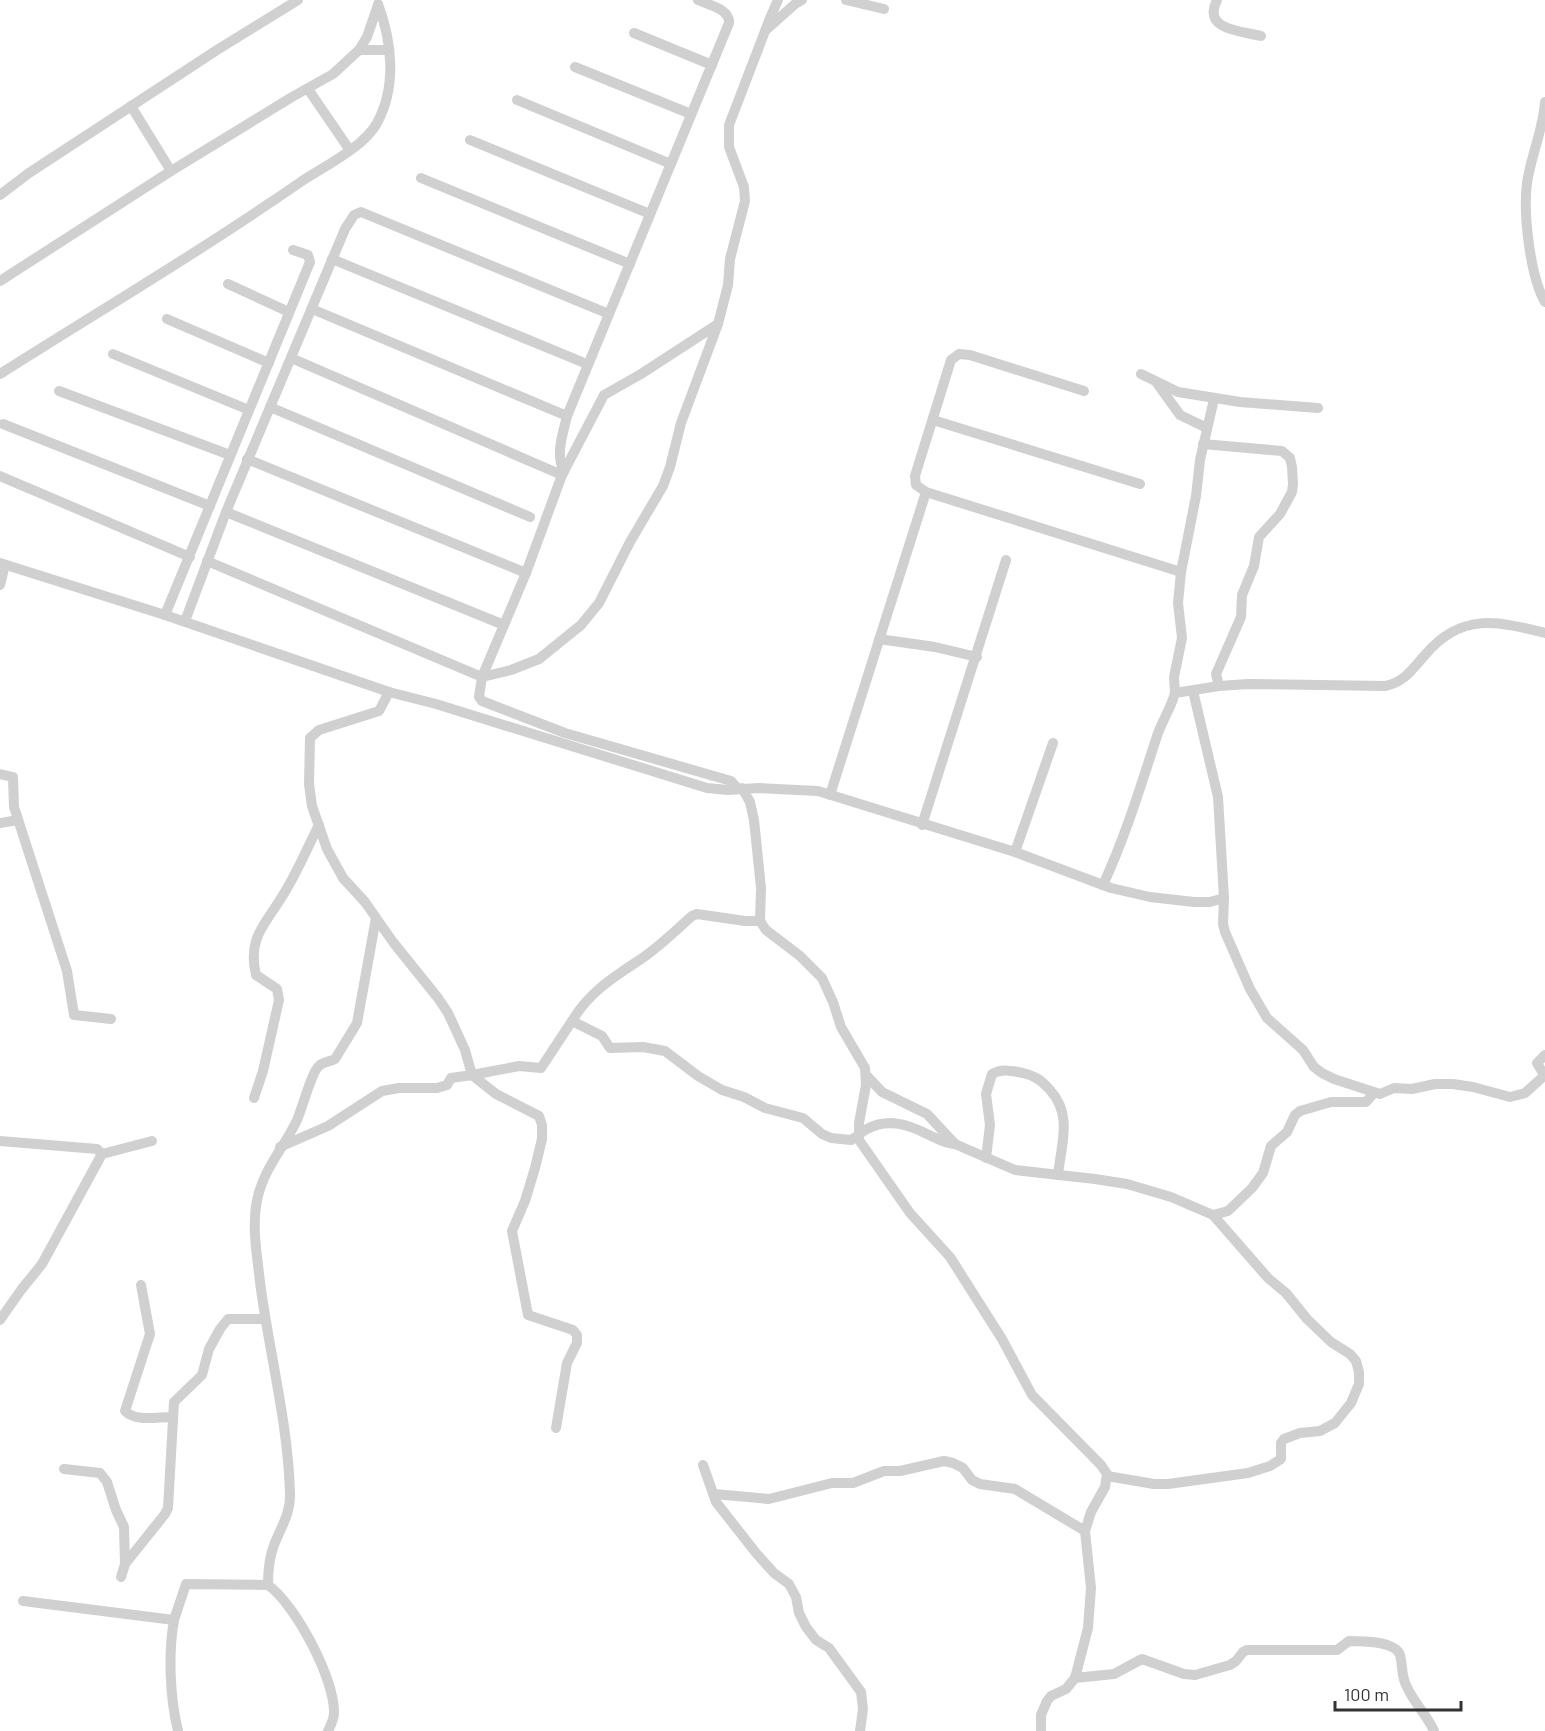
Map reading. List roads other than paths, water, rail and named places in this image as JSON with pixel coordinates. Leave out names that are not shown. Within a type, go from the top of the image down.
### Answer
[{"type":"street","points":[[0,195],[29,173],[131,106],[298,0]]},
{"type":"street","points":[[563,473],[559,455],[567,416],[712,65],[729,18],[726,13],[698,0]]},
{"type":"street","points":[[207,561],[482,677],[539,660],[581,625],[599,603],[630,542],[663,486],[681,423],[718,324],[728,285],[730,259],[746,201],[744,188],[729,147],[729,125],[778,0]]},
{"type":"street","points":[[765,31],[802,0]]},
{"type":"street","points":[[846,0],[884,9]]},
{"type":"street","points":[[1217,0],[1213,11],[1217,23],[1224,27],[1261,36]]},
{"type":"street","points":[[0,281],[171,171],[333,74],[360,50],[372,26],[378,2]]},
{"type":"street","points":[[0,374],[266,206],[370,133],[383,108],[389,83],[389,50],[384,20],[378,2]]},
{"type":"street","points":[[634,33],[712,65]]},
{"type":"street","points":[[360,50],[389,50]]},
{"type":"street","points":[[575,68],[691,114]]},
{"type":"street","points":[[308,88],[349,149]]},
{"type":"street","points":[[517,100],[671,164]]},
{"type":"street","points":[[1545,102],[1527,196],[1529,242],[1534,272],[1545,302]]},
{"type":"street","points":[[131,106],[171,171]]},
{"type":"street","points":[[470,140],[650,214]]},
{"type":"street","points":[[421,178],[630,264]]},
{"type":"street","points":[[185,621],[247,459],[332,259],[354,214],[361,212],[609,314]]},
{"type":"street","points":[[165,615],[311,259],[308,255],[293,250]]},
{"type":"street","points":[[332,259],[587,364]]},
{"type":"street","points":[[228,284],[289,312]]},
{"type":"street","points":[[312,309],[567,416]]},
{"type":"street","points":[[167,319],[269,363]]},
{"type":"street","points":[[718,324],[604,395],[563,473],[526,573],[482,677],[479,697],[482,701],[565,733],[731,782],[750,802],[761,888],[760,921],[766,930],[800,956],[822,978],[841,1027],[865,1068],[867,1076],[858,1136],[910,1213],[950,1257],[1002,1339],[1032,1395],[1101,1464],[1107,1476],[1105,1487],[1091,1512],[1086,1531],[1090,1564],[1091,1610],[1088,1628],[1075,1678],[1066,1689],[1051,1696],[1047,1701],[1041,1715],[1041,1731]]},
{"type":"street","points":[[113,354],[249,410]]},
{"type":"street","points":[[1084,391],[970,355],[959,354],[951,360],[915,476],[916,485],[926,492],[1181,572]]},
{"type":"street","points":[[291,357],[563,473]]},
{"type":"street","points":[[1141,374],[1178,392],[1214,399],[1318,408]]},
{"type":"street","points":[[1157,383],[1180,415],[1207,428]]},
{"type":"street","points":[[59,391],[230,455]]},
{"type":"street","points":[[1103,885],[1117,856],[1141,790],[1158,733],[1175,693],[1174,677],[1182,638],[1178,603],[1181,572],[1203,444],[1214,399]]},
{"type":"street","points":[[270,407],[530,517]]},
{"type":"street","points":[[933,420],[1140,484]]},
{"type":"street","points":[[3,424],[210,506]]},
{"type":"street","points":[[1203,444],[1282,451],[1290,458],[1293,476],[1292,492],[1280,514],[1259,537],[1254,566],[1242,595],[1241,617],[1216,674],[1219,686]]},
{"type":"street","points":[[247,459],[526,573]]},
{"type":"street","points":[[0,476],[190,557]]},
{"type":"street","points":[[830,795],[926,492]]},
{"type":"street","points":[[226,512],[504,625]]},
{"type":"street","points":[[922,825],[1006,560]]},
{"type":"street","points":[[0,585],[3,564],[185,621],[389,692],[436,704],[707,788],[798,789],[830,795],[1014,852],[1103,885],[1150,897],[1194,902],[1210,902],[1224,898]]},
{"type":"street","points":[[1175,693],[1219,686],[1290,683],[1385,686],[1406,677],[1438,641],[1460,628],[1495,622],[1519,625],[1545,633]]},
{"type":"street","points":[[879,639],[935,647],[977,657]]},
{"type":"street","points":[[1193,691],[1218,797],[1225,932],[1250,988],[1267,1018],[1303,1050],[1314,1067],[1322,1073],[1374,1093],[1383,1094],[1394,1088],[1412,1089],[1444,1084],[1473,1087],[1510,1097],[1525,1093],[1545,1075],[1537,1063],[1545,1055]]},
{"type":"street","points":[[389,692],[380,711],[319,730],[310,738],[309,784],[312,806],[327,849],[343,878],[448,1012],[465,1050],[472,1075],[496,1094],[538,1116],[542,1125],[542,1139],[532,1180],[512,1231],[528,1315],[573,1330],[578,1335],[577,1343],[567,1363],[556,1428]]},
{"type":"street","points":[[1014,852],[1053,743]]},
{"type":"street","points":[[0,774],[13,777],[14,807],[67,971],[74,1015],[111,1018]]},
{"type":"street","points":[[0,823],[18,820]]},
{"type":"street","points":[[254,1098],[263,1071],[279,1000],[277,989],[256,975],[255,946],[260,929],[282,896],[319,825]]},
{"type":"street","points":[[280,1147],[328,1126],[382,1091],[399,1088],[437,1088],[447,1085],[451,1078],[519,1066],[541,1068],[580,1006],[592,993],[667,940],[692,916],[703,915],[760,921]]},
{"type":"street","points":[[268,1585],[269,1563],[288,1515],[290,1493],[278,1386],[264,1319],[256,1249],[255,1215],[258,1196],[280,1147],[297,1120],[314,1071],[322,1064],[335,1059],[357,1023],[376,918]]},
{"type":"street","points":[[572,1021],[602,1036],[610,1048],[643,1047],[665,1051],[698,1076],[722,1090],[744,1097],[765,1108],[803,1118],[831,1138],[849,1141],[880,1124],[905,1124],[1015,1170],[1127,1184],[1171,1197],[1213,1215],[1268,1278],[1286,1293],[1307,1319],[1331,1342],[1353,1358],[1359,1372],[1359,1384],[1343,1414],[1330,1426],[1320,1431],[1300,1433],[1284,1439],[1281,1443],[1281,1460],[1270,1466],[1248,1473],[1161,1485],[1107,1476]]},
{"type":"street","points":[[986,1158],[990,1125],[986,1094],[992,1074],[998,1070],[1008,1070],[1032,1075],[1040,1080],[1061,1105],[1065,1126],[1058,1175]]},
{"type":"street","points":[[867,1076],[882,1092],[927,1114],[954,1144]]},
{"type":"street","points":[[1213,1215],[1228,1211],[1252,1188],[1263,1173],[1272,1144],[1287,1132],[1299,1110],[1331,1102],[1366,1102],[1374,1093]]},
{"type":"street","points":[[0,1141],[97,1149],[102,1154]]},
{"type":"street","points":[[0,1320],[42,1264],[102,1154],[152,1141]]},
{"type":"street","points":[[141,1285],[150,1334],[125,1411],[129,1415],[139,1417],[172,1417]]},
{"type":"street","points":[[125,1564],[168,1508],[174,1402],[202,1375],[209,1349],[226,1321],[232,1317],[264,1319]]},
{"type":"street","points":[[714,1494],[770,1499],[832,1483],[859,1482],[884,1471],[900,1471],[944,1461],[963,1468],[972,1480],[980,1484],[1015,1489],[1086,1531]]},
{"type":"street","points":[[703,1464],[716,1502],[756,1553],[774,1573],[789,1584],[806,1627],[816,1640],[829,1648],[861,1692],[863,1710],[860,1731]]},
{"type":"street","points":[[64,1469],[100,1473],[107,1482],[124,1527],[125,1564],[121,1577]]},
{"type":"street","points":[[178,1731],[172,1700],[172,1634],[174,1620],[186,1584],[268,1585],[279,1593],[297,1618],[327,1680],[334,1713],[328,1731]]},
{"type":"street","points":[[23,1601],[174,1620]]},
{"type":"street","points":[[1075,1678],[1114,1674],[1142,1659],[1189,1675],[1230,1665],[1247,1650],[1337,1650],[1348,1641],[1392,1646],[1400,1654],[1407,1687],[1429,1719],[1434,1731]]}]
